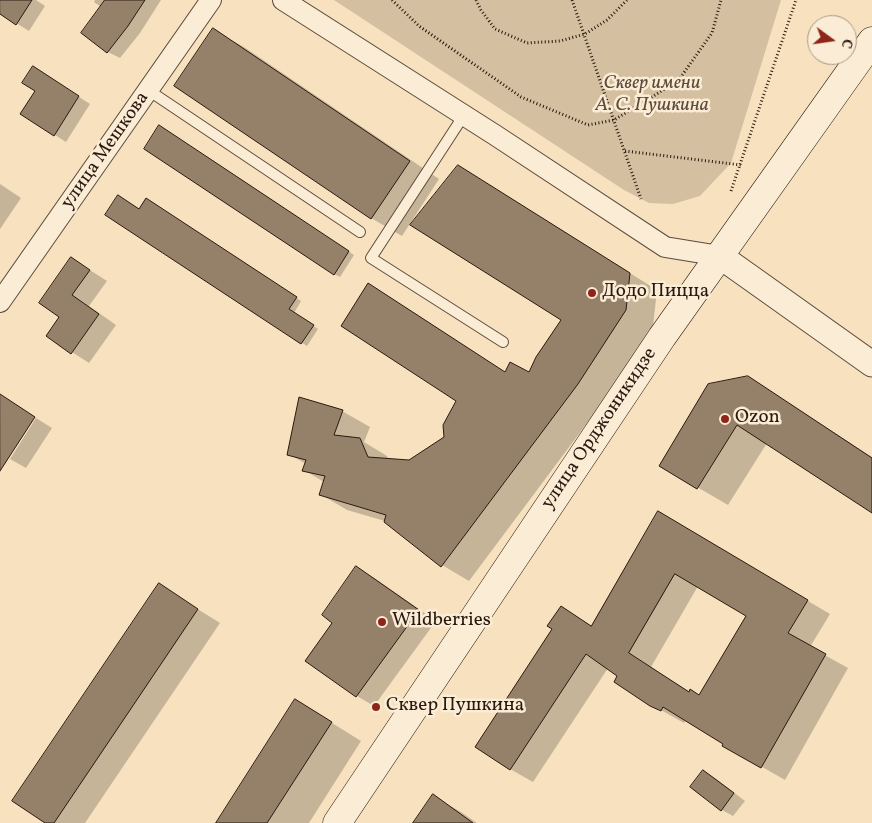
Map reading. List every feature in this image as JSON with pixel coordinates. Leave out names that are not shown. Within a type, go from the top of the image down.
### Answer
[{"type":"main road","name":"улица Орджоникидзе","points":[[336,823],[662,337],[872,41]]},
{"type":"street","name":"улица Мешкова","points":[[0,302],[211,0]]},
{"type":"street","points":[[283,0],[464,115],[665,247],[720,256],[872,364]]},
{"type":"lane","points":[[148,90],[360,232]]},
{"type":"lane","points":[[464,115],[371,258],[503,342]]},
{"type":"path","points":[[392,0],[419,26],[521,97],[588,125],[614,120],[678,82],[712,33],[721,0]]},
{"type":"path","points":[[476,0],[480,10],[495,29],[527,43],[560,42],[586,34],[607,20],[626,0]]},
{"type":"path","points":[[572,0],[586,34],[642,199]]},
{"type":"path","points":[[730,195],[796,0]]},
{"type":"path","points":[[625,151],[741,165]]},
{"type":"green space","name":"Сквер имени А. С. Пушкина","points":[[334,0],[781,0],[731,163],[700,196],[673,204],[649,203],[624,190]]},
{"type":"building","points":[[0,0],[32,0],[16,25],[0,14]]},
{"type":"building","points":[[105,0],[145,0],[107,53],[81,33]]},
{"type":"building","points":[[213,28],[410,161],[371,219],[174,86]]},
{"type":"building","points":[[33,66],[79,96],[54,136],[20,114],[35,91],[22,83]]},
{"type":"building","points":[[159,125],[349,251],[334,275],[144,149]]},
{"type":"building","points":[[458,165],[630,273],[626,310],[578,384],[441,567],[384,522],[386,515],[319,495],[325,476],[302,471],[306,460],[287,455],[299,397],[343,410],[334,435],[360,438],[368,457],[409,460],[444,437],[443,425],[456,401],[341,326],[368,283],[505,372],[510,362],[529,372],[536,357],[561,320],[410,225]]},
{"type":"building","points":[[118,195],[139,209],[146,198],[297,297],[289,309],[314,325],[301,344],[105,215]]},
{"type":"building","points":[[71,257],[90,270],[72,295],[99,314],[71,354],[46,336],[59,317],[39,303]]},
{"type":"building","points":[[748,376],[872,458],[872,513],[737,425],[697,489],[659,466],[708,384]]},
{"type":"building","points":[[0,394],[35,417],[0,471]]},
{"type":"building","points":[[658,511],[808,600],[788,633],[826,654],[761,768],[722,746],[723,744],[663,707],[661,711],[650,706],[614,682],[617,676],[586,654],[510,770],[475,747],[552,629],[547,626],[561,606],[591,626]],"holes":[[[675,574],[746,616],[699,695],[690,689],[689,692],[629,653]]]},
{"type":"building","points":[[356,566],[419,610],[356,697],[305,661],[332,623],[322,615]]},
{"type":"building","points":[[159,583],[198,609],[54,823],[45,823],[12,801]]},
{"type":"building","points":[[295,699],[332,722],[267,823],[216,823]]},
{"type":"building","points":[[703,770],[734,793],[721,811],[690,787]]},
{"type":"building","points":[[433,794],[473,823],[413,823]]},
{"type":"place","name":"Додо Пицца","points":[[592,293]]},
{"type":"place","name":"Ozon","points":[[725,419]]},
{"type":"place","name":"Wildberries","points":[[382,622]]},
{"type":"place","name":"Сквер Пушкина","points":[[376,707]]}]
